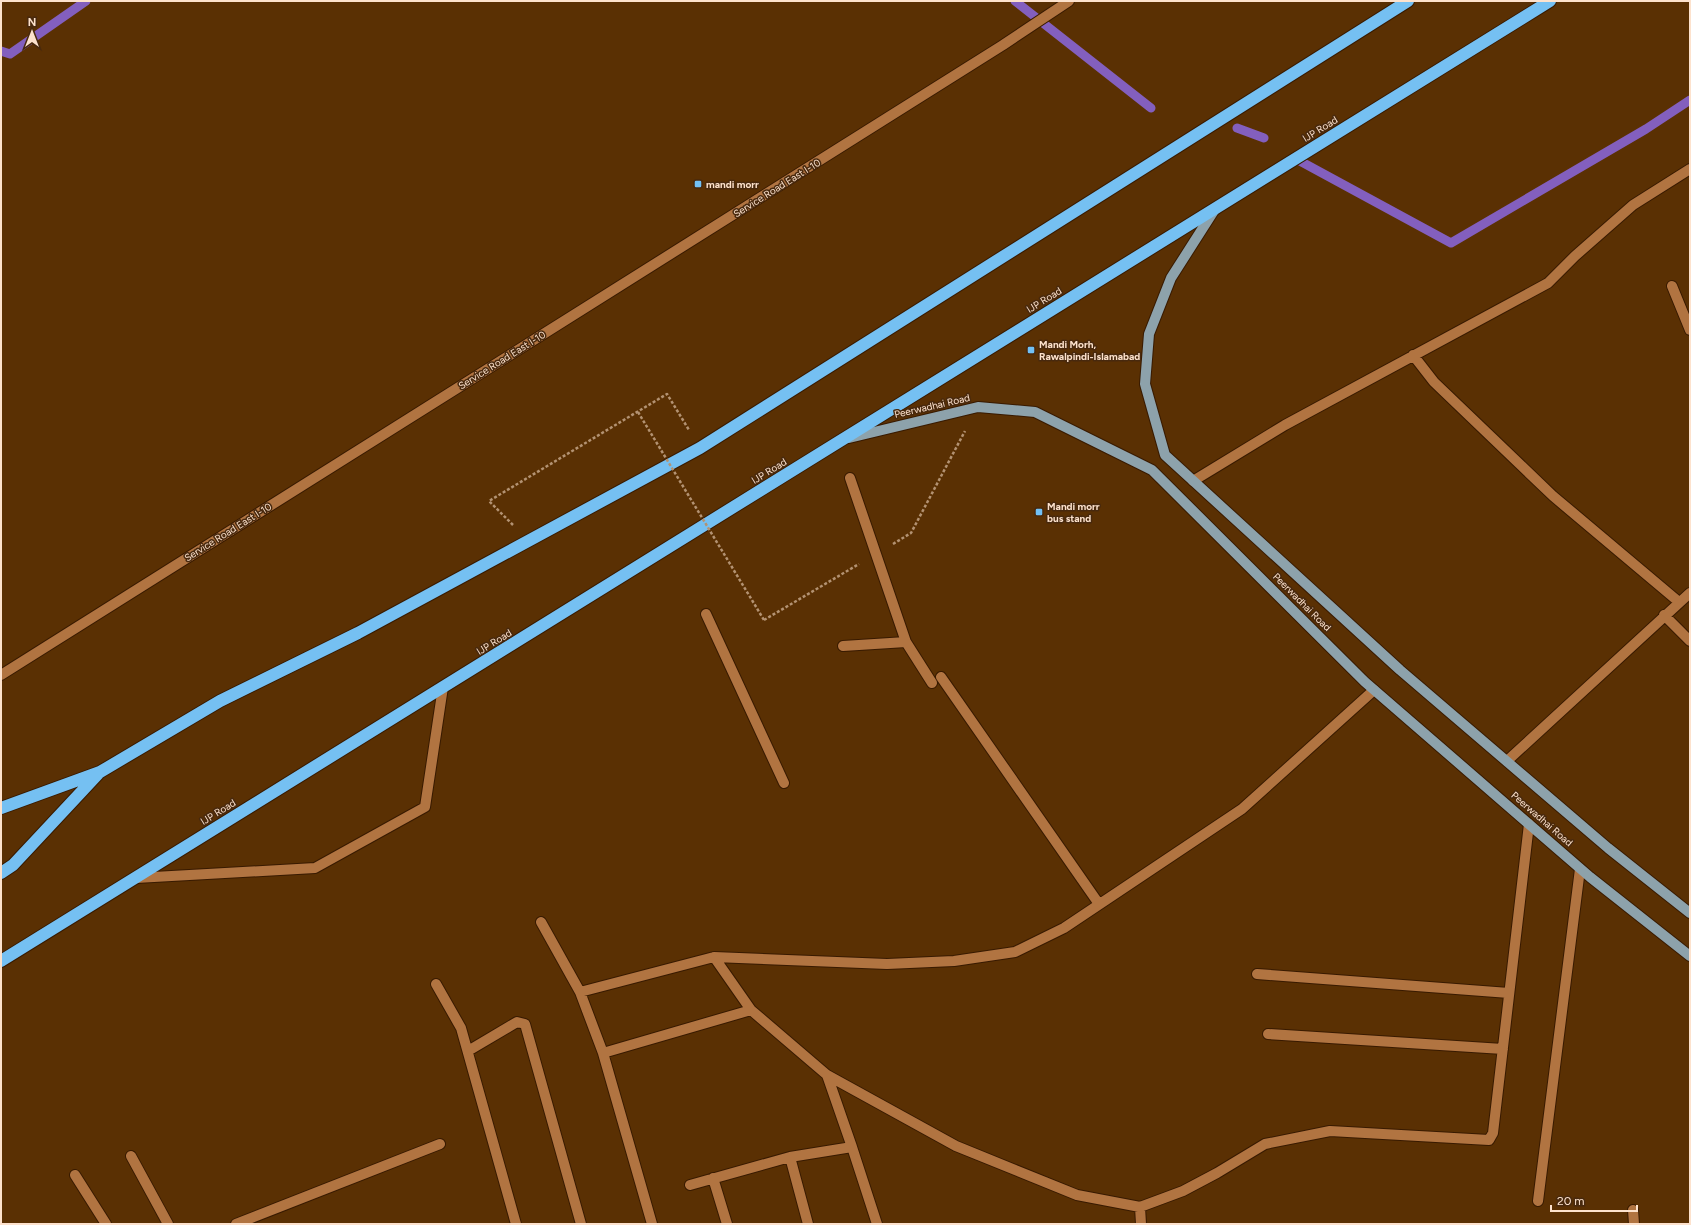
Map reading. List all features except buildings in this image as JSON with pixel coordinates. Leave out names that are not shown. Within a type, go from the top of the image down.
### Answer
[{"type":"highway","points":[[1,808],[100,772],[220,701],[358,633],[700,448],[1408,1]]},
{"type":"highway","name":"IJP Road","points":[[1,961],[1550,1]]},
{"type":"highway","points":[[1,872],[12,865],[100,772]]},
{"type":"main road","points":[[1216,207],[1171,278],[1149,334],[1145,384],[1165,455],[1400,670],[1608,848],[1690,913]]},
{"type":"main road","name":"Peerwadhai Road","points":[[843,439],[978,407],[1035,412],[1152,470],[1374,690],[1580,869],[1690,956]]},
{"type":"street","name":"Service Road East I-10","points":[[1,675],[1003,45],[1069,1]]},
{"type":"street","points":[[1193,481],[1285,425],[1412,355],[1548,283],[1633,205],[1690,168]]},
{"type":"street","points":[[1672,286],[1690,330]]},
{"type":"street","points":[[1412,355],[1434,382],[1553,496],[1679,602]]},
{"type":"street","points":[[850,478],[906,642],[932,683]]},
{"type":"street","points":[[1507,762],[1690,592]]},
{"type":"street","points":[[706,614],[784,783]]},
{"type":"street","points":[[1664,616],[1690,641]]},
{"type":"street","points":[[843,646],[906,642]]},
{"type":"street","points":[[941,677],[1099,904]]},
{"type":"street","points":[[136,878],[315,868],[425,807],[443,687]]},
{"type":"street","points":[[580,992],[714,957],[887,964],[961,960],[1015,952],[1064,928],[1242,809],[1374,690]]},
{"type":"street","points":[[714,957],[751,1010],[827,1075],[956,1146],[1077,1195],[1140,1207],[1183,1191],[1217,1173],[1265,1144],[1330,1131],[1489,1140],[1493,1133],[1529,824]]},
{"type":"street","points":[[1538,1201],[1580,869]]},
{"type":"street","points":[[541,922],[580,992],[603,1053],[652,1224]]},
{"type":"street","points":[[1257,974],[1509,993]]},
{"type":"street","points":[[436,984],[461,1028],[516,1224]]},
{"type":"street","points":[[603,1053],[751,1010]]},
{"type":"street","points":[[468,1052],[516,1022],[525,1024],[582,1224]]},
{"type":"street","points":[[1268,1034],[1503,1049]]},
{"type":"street","points":[[827,1075],[877,1224]]},
{"type":"street","points":[[236,1224],[440,1144]]},
{"type":"street","points":[[690,1185],[790,1157],[852,1147]]},
{"type":"street","points":[[131,1156],[168,1224]]},
{"type":"street","points":[[790,1157],[808,1224]]},
{"type":"street","points":[[75,1174],[106,1224]]},
{"type":"street","points":[[713,1178],[727,1224]]},
{"type":"street","points":[[1140,1207],[1141,1224]]},
{"type":"street","points":[[1633,1210],[1634,1224]]},
{"type":"path","points":[[528,540],[489,501],[667,394],[700,448]]},
{"type":"path","points":[[891,545],[911,533],[978,407]]},
{"type":"path","points":[[638,412],[764,620],[864,560]]},
{"type":"waterway","points":[[1,51],[10,54],[86,1]]},
{"type":"waterway","points":[[1015,1],[1151,108]]},
{"type":"waterway","points":[[1298,160],[1451,243],[1646,129],[1690,100]]},
{"type":"waterway","points":[[1237,128],[1264,138]]},
{"type":"place","name":"mandi morr","points":[[698,184]]},
{"type":"place","name":"Mandi Morh, Rawalpindi-Islamabad","points":[[1031,350]]},
{"type":"place","name":"Mandi morr bus stand","points":[[1039,512]]}]
